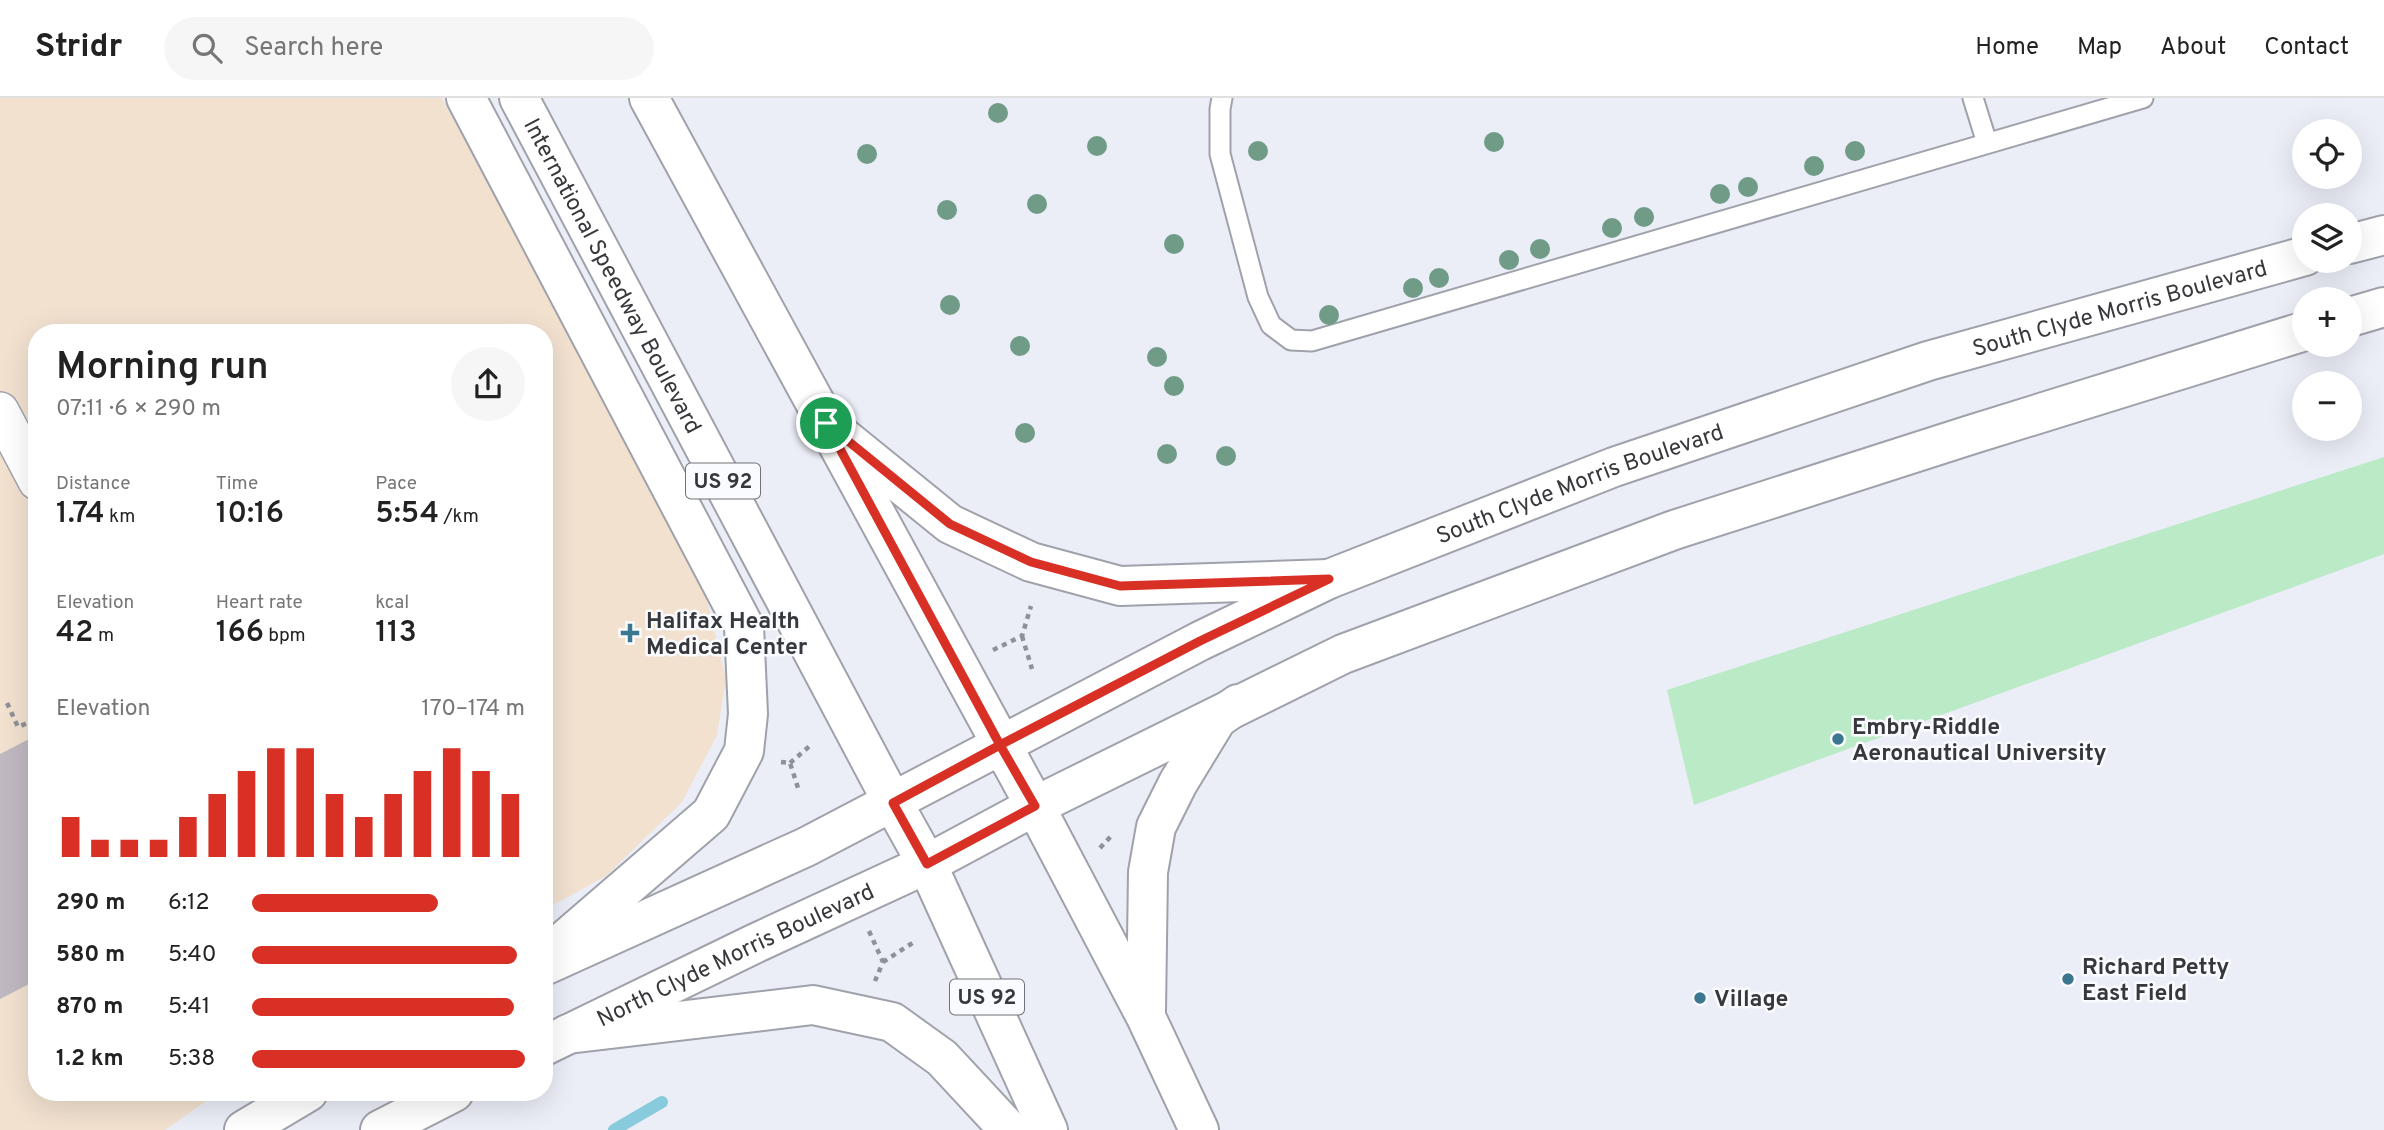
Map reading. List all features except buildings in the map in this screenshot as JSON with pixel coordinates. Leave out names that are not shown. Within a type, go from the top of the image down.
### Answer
[{"type":"main road","points":[[467,98],[744,625],[748,714],[744,751],[710,814],[553,950]]},
{"type":"main road","name":"International Speedway Boulevard","points":[[519,98],[927,864],[1048,1130]]},
{"type":"main road","points":[[649,98],[1035,806],[1146,1017],[1199,1130]]},
{"type":"main road","points":[[2362,240],[2384,234]]},
{"type":"main road","name":"South Clyde Morris Boulevard","points":[[893,803],[1200,641],[1329,579],[1614,467],[1928,361],[2292,260]]},
{"type":"main road","points":[[2362,313],[2384,307]]},
{"type":"main road","points":[[927,864],[1035,806],[1343,653],[1674,530],[2292,335]]},
{"type":"main road","points":[[826,423],[950,524],[1031,562],[1120,586],[1329,579]]},
{"type":"main road","points":[[1146,1017],[1148,872],[1156,827],[1178,783],[1217,719],[1238,705]]},
{"type":"main road","points":[[553,962],[806,847],[893,803]]},
{"type":"main road","name":"North Clyde Morris Boulevard","points":[[556,1040],[927,864]]},
{"type":"main road","points":[[556,1040],[813,1005],[892,1022],[942,1058],[1009,1130]]},
{"type":"main road","points":[[244,1130],[293,1101]]},
{"type":"main road","points":[[380,1130],[436,1101]]},
{"type":"street","points":[[0,411],[28,464]]},
{"type":"lane","points":[[1222,98],[1220,154],[1258,297],[1271,325],[1291,340],[1312,341],[2143,98]]},
{"type":"lane","points":[[1973,98],[1987,143]]},
{"type":"path","points":[[1031,606],[1022,636],[1032,669]]},
{"type":"path","points":[[992,650],[1022,636]]},
{"type":"path","points":[[7,703],[18,727],[28,723]]},
{"type":"path","points":[[790,763],[812,744]]},
{"type":"path","points":[[778,761],[790,763]]},
{"type":"path","points":[[790,763],[799,791]]},
{"type":"path","points":[[1097,852],[1116,831]]},
{"type":"path","points":[[866,926],[883,962]]},
{"type":"path","points":[[873,986],[883,962],[914,942]]},
{"type":"shaded area","name":"Halifax Health Medical Center","points":[[0,98],[442,98],[704,588],[726,679],[717,735],[682,802],[606,876],[553,905],[553,324],[28,324],[28,1101],[206,1101],[165,1130],[0,1130]]},
{"type":"green space","points":[[2384,457],[2384,554],[1694,805],[1667,690]]},
{"type":"waterway","points":[[614,1130],[662,1102]]},
{"type":"place","name":"Halifax Health Medical Center","points":[[630,633]]},
{"type":"place","name":"Embry-Riddle Aeronautical University","points":[[1838,739]]},
{"type":"place","name":"Richard Petty East Field","points":[[2068,979]]},
{"type":"place","name":"Village","points":[[1700,998]]},
{"type":"route","points":[[826,423],[950,524],[1031,562],[1050,568],[1120,586],[1329,579],[1200,641],[1000,745],[1035,806],[927,864],[893,803],[1000,745],[826,423]]}]
